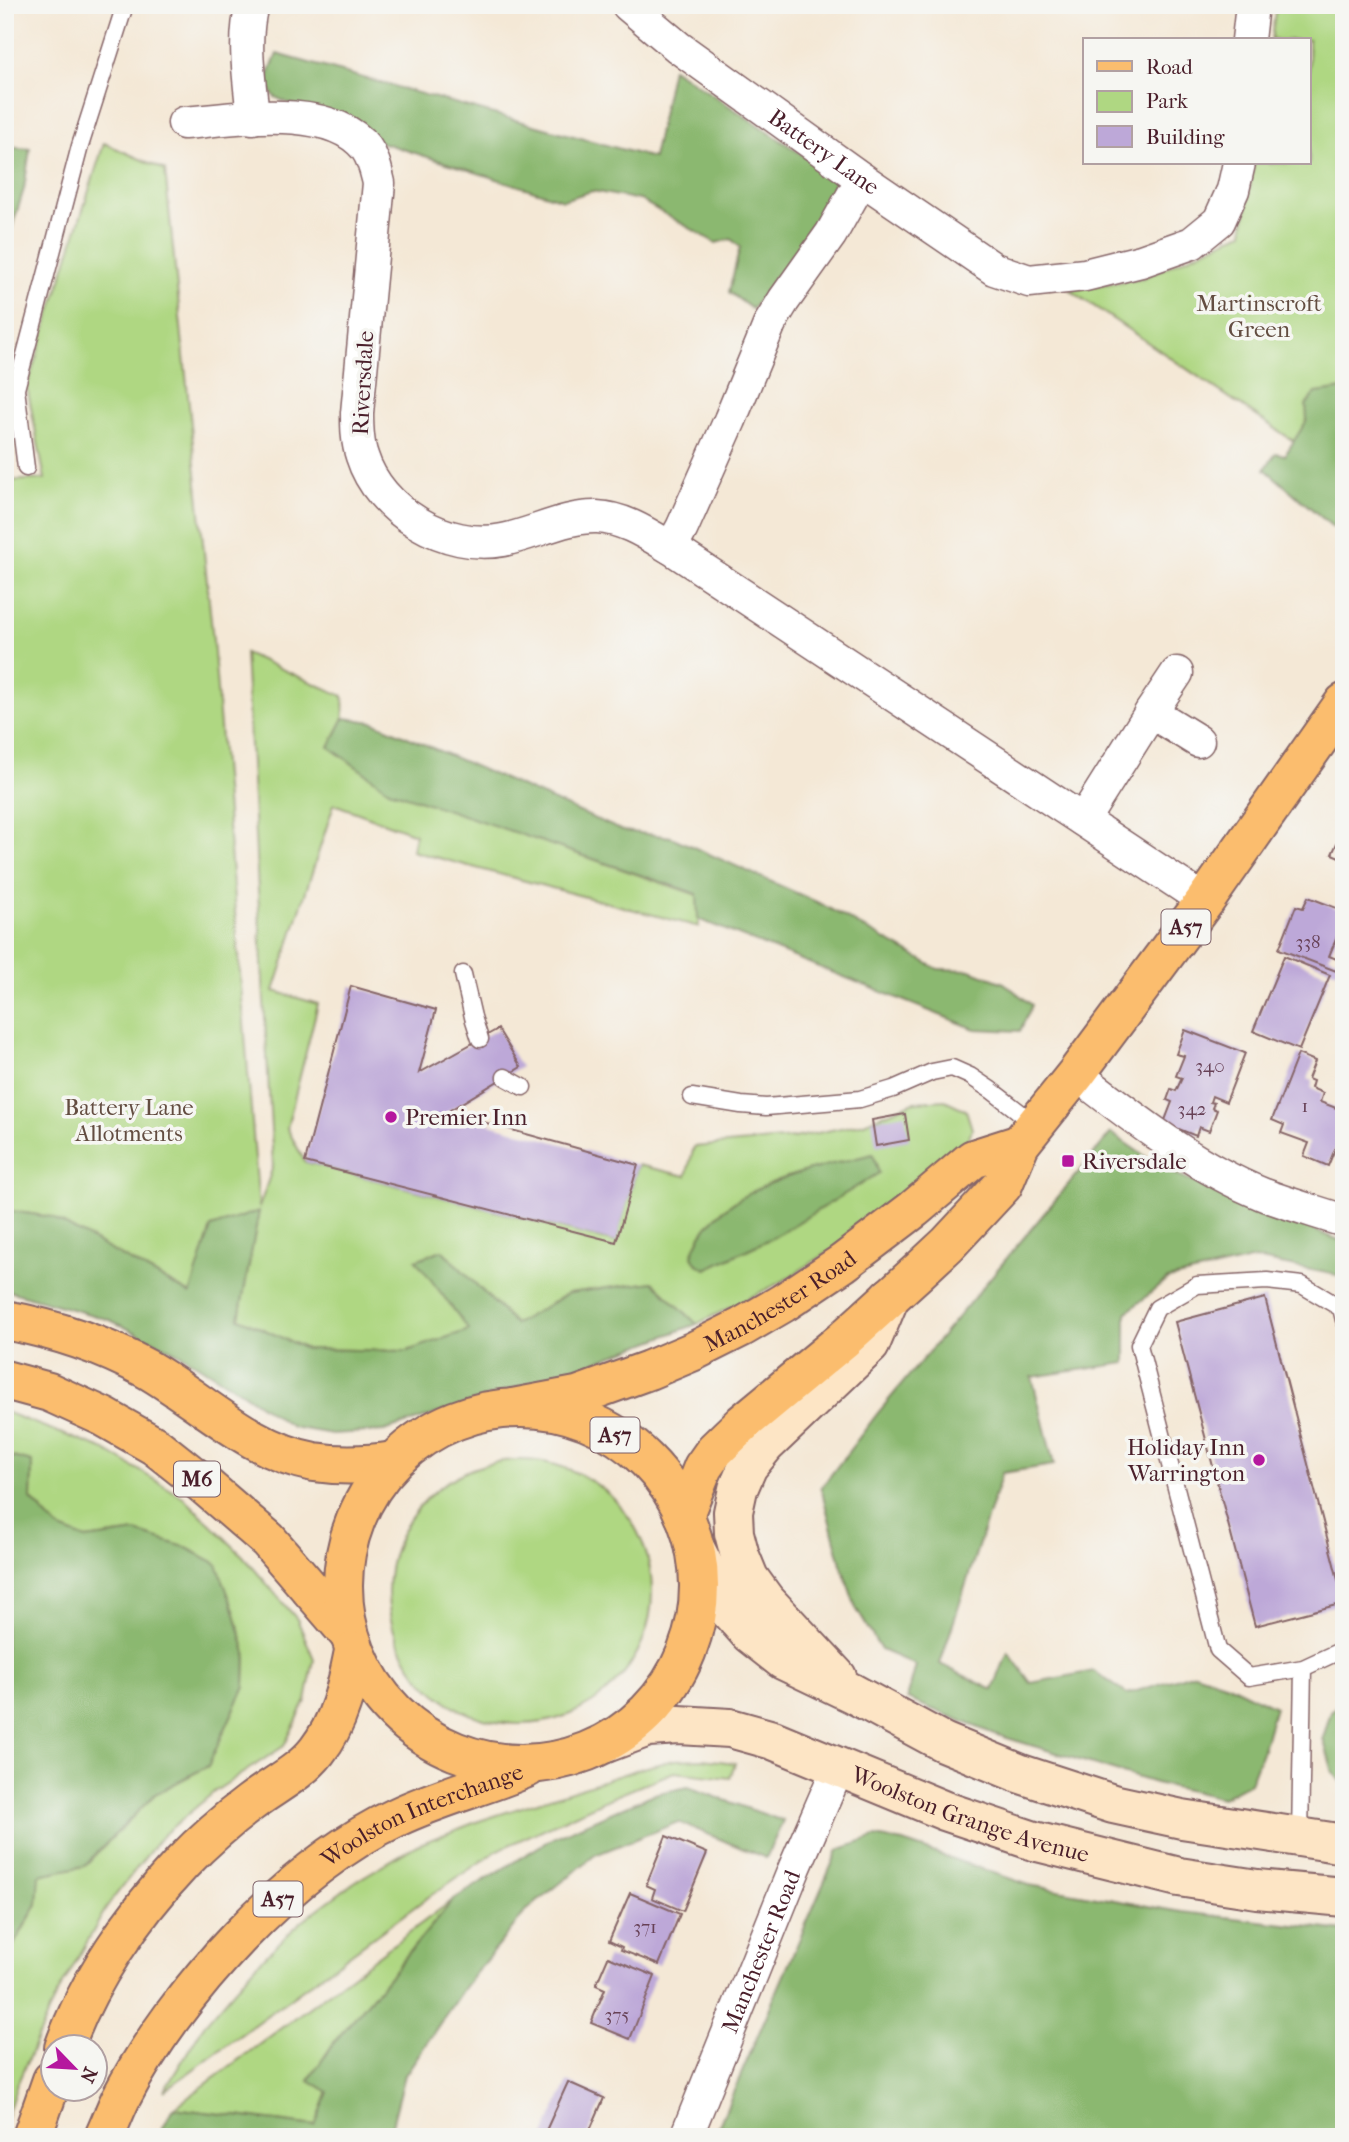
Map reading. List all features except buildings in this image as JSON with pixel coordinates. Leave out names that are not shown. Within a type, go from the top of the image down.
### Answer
[{"type":"main road","name":"A57","points":[[690,1532],[703,1467],[715,1450],[743,1423],[843,1340],[948,1244],[1003,1185],[1027,1134],[1076,1074],[1338,724]]},
{"type":"main road","name":"Manchester Road","points":[[513,1408],[589,1392],[660,1365],[742,1327],[843,1263],[914,1209],[973,1159],[1027,1134]]},
{"type":"main road","points":[[852,1693],[765,1600],[749,1578],[734,1533],[733,1512],[738,1489],[748,1466],[765,1445],[870,1345],[890,1297]]},
{"type":"main road","points":[[5,1320],[112,1352],[146,1369],[266,1446],[289,1455],[312,1462],[340,1465],[394,1461]]},
{"type":"main road","name":"M6","points":[[5,1380],[48,1392],[104,1417],[155,1446],[203,1483],[268,1540],[352,1643]]},
{"type":"main road","name":"Woolston Interchange","points":[[513,1408],[548,1410],[573,1416],[616,1436],[636,1450],[654,1468],[668,1486],[690,1532],[699,1585],[696,1616],[681,1664],[668,1687],[640,1718],[606,1743],[573,1757],[538,1764],[513,1765],[463,1755],[439,1745],[398,1716],[368,1678],[352,1643],[344,1606],[343,1585],[348,1544],[358,1514],[394,1461],[439,1428],[466,1417],[513,1408]]},
{"type":"main road","points":[[690,1532],[724,1605],[750,1634],[783,1660],[852,1693],[943,1742],[1021,1774],[1100,1800],[1182,1819],[1344,1843]]},
{"type":"main road","name":"Woolston Interchange","points":[[71,2034],[110,1956],[131,1923],[182,1863],[239,1812],[316,1753],[337,1716],[352,1643]]},
{"type":"main road","name":"Woolston Grange Avenue","points":[[606,1743],[648,1727],[705,1725],[730,1728],[763,1737],[945,1811],[1034,1841],[1179,1877],[1257,1889],[1344,1897]]},
{"type":"main road","name":"Woolston Interchange","points":[[104,2137],[122,2097],[156,2040],[194,1990],[276,1900],[312,1869],[395,1817],[442,1797],[538,1764]]},
{"type":"main road","points":[[32,2137],[44,2104]]},
{"type":"street","points":[[252,5],[247,54],[253,118]]},
{"type":"street","name":"Battery Lane","points":[[628,5],[678,47],[862,179],[995,269],[1029,281],[1085,275],[1141,261],[1192,243],[1219,221],[1233,190],[1239,164]]},
{"type":"street","points":[[1248,38],[1252,5]]},
{"type":"street","name":"Riversdale","points":[[184,123],[253,118],[303,119],[342,129],[357,138],[367,149],[375,164],[379,183],[357,413],[358,436],[362,457],[370,474],[397,507],[414,520],[433,531],[453,537],[500,540],[569,521],[600,517],[639,530],[671,548],[1205,901]]},
{"type":"street","points":[[671,548],[730,420],[770,323],[831,234],[862,179]]},
{"type":"street","points":[[1083,820],[1177,673]]},
{"type":"street","points":[[1151,712],[1198,741]]},
{"type":"street","points":[[1076,1074],[1187,1155],[1224,1176],[1261,1194],[1344,1221]]},
{"type":"street","name":"Manchester Road","points":[[686,2137],[838,1768]]},
{"type":"lane","points":[[26,468],[16,390],[80,146],[125,5]]},
{"type":"lane","points":[[463,974],[480,1039]]},
{"type":"lane","points":[[692,1097],[766,1107],[860,1100],[932,1072],[952,1068],[991,1090],[1027,1134]]},
{"type":"lane","points":[[505,1077],[523,1087]]},
{"type":"lane","points":[[1344,1321],[1341,1308],[1302,1285],[1267,1282],[1197,1285],[1157,1308],[1139,1345],[1218,1650],[1250,1677],[1303,1668],[1344,1649]]},
{"type":"lane","points":[[1300,1837],[1303,1668]]},
{"type":"green space","name":"Martinscroft Green","points":[[1276,5],[1344,5],[1344,475],[1070,290],[1143,278],[1243,232],[1254,164],[1310,164],[1310,38],[1271,38]]},
{"type":"green space","points":[[277,54],[653,158],[672,68],[836,177],[826,209],[752,309],[729,292],[740,247],[731,239],[716,243],[640,200],[592,191],[563,200],[346,131],[275,97],[265,84]]},
{"type":"green space","name":"Battery Lane Allotments","points":[[104,143],[165,170],[213,640],[259,1208],[273,1166],[245,653],[343,696],[344,718],[329,747],[389,789],[697,895],[699,927],[412,851],[415,834],[334,804],[274,991],[318,1004],[287,1128],[305,1162],[615,1242],[638,1165],[686,1176],[694,1147],[794,1138],[864,1123],[914,1102],[945,1100],[966,1110],[972,1129],[967,1142],[873,1224],[783,1281],[697,1324],[653,1282],[569,1293],[515,1324],[442,1250],[417,1260],[470,1330],[407,1351],[306,1349],[239,1318],[259,1211],[211,1227],[191,1294],[51,1217],[5,1210],[5,481],[45,479],[27,387]]},
{"type":"green space","points":[[5,147],[30,149],[24,189],[5,250]]},
{"type":"green space","points":[[1344,389],[1344,529],[1334,528],[1265,469],[1276,453],[1285,455],[1307,420],[1306,405],[1316,393]]},
{"type":"green space","points":[[344,718],[373,722],[623,831],[671,837],[821,904],[938,969],[970,970],[1004,983],[1032,1005],[1020,1031],[975,1029],[698,919],[697,894],[389,790],[329,747]]},
{"type":"green space","points":[[1111,1133],[1162,1168],[1344,1242],[1344,1279],[1332,1274],[1255,1259],[1168,1279],[1126,1313],[1126,1363],[1032,1377],[1054,1465],[1002,1473],[940,1664],[993,1690],[1008,1652],[1031,1683],[1094,1671],[1127,1694],[1195,1673],[1228,1684],[1275,1707],[1250,1783],[1222,1798],[1155,1783],[994,1734],[907,1699],[916,1665],[881,1650],[856,1608],[821,1488],[877,1414]]},
{"type":"green space","points":[[873,1154],[879,1173],[774,1237],[706,1269],[696,1263],[692,1256],[703,1232],[720,1213],[742,1197],[794,1175]]},
{"type":"green space","points":[[5,1210],[51,1217],[190,1294],[211,1227],[259,1211],[239,1318],[306,1349],[407,1351],[469,1330],[416,1260],[442,1250],[515,1324],[569,1293],[653,1282],[697,1324],[592,1363],[384,1431],[332,1434],[292,1427],[180,1354],[110,1320],[5,1290]]},
{"type":"green space","points":[[5,1412],[105,1450],[183,1497],[243,1556],[297,1619],[314,1659],[306,1701],[284,1746],[214,1792],[162,1836],[108,1905],[53,2002],[16,2087],[5,2122],[5,1960],[37,1905],[38,1875],[84,1866],[155,1794],[208,1766],[245,1686],[246,1654],[234,1610],[136,1532],[86,1539],[58,1528],[31,1499],[32,1462],[5,1455]]},
{"type":"green space","points":[[5,1455],[32,1462],[31,1499],[58,1528],[86,1539],[136,1532],[185,1547],[217,1564],[246,1653],[245,1686],[208,1766],[155,1794],[84,1866],[39,1875],[37,1904],[5,1960]]},
{"type":"green space","points":[[520,1460],[546,1463],[570,1470],[613,1499],[642,1542],[649,1566],[652,1592],[649,1618],[642,1642],[613,1685],[570,1714],[546,1721],[520,1724],[494,1721],[470,1714],[427,1685],[398,1642],[391,1618],[388,1592],[391,1566],[398,1542],[427,1499],[470,1470],[494,1463]]},
{"type":"green space","points":[[1344,1699],[1344,1786],[1333,1772],[1323,1738],[1331,1711]]},
{"type":"green space","points":[[703,1759],[735,1763],[730,1778],[674,1772],[498,1850],[424,1900],[164,2091],[204,2025],[255,1966],[302,1921],[353,1883],[417,1845],[479,1821],[639,1769],[674,1760]]},
{"type":"green space","points":[[688,1787],[783,1821],[766,1858],[678,1822],[595,1855],[526,1911],[465,1986],[405,2075],[390,2133],[405,2137],[157,2137],[174,2108],[315,2126],[328,2092],[309,2080],[335,2041],[454,1899],[553,1838],[654,1794]]},
{"type":"green space","points":[[875,1837],[903,1842],[1029,1885],[1182,1912],[1344,1931],[1344,2137],[714,2137],[838,1850]]},
{"type":"green space","points":[[454,1899],[335,2041],[309,2080],[328,2092],[316,2126],[174,2108]]},
{"type":"place","name":"Premier Inn","points":[[391,1117]]},
{"type":"place","name":"Riversdale","points":[[1068,1161]]},
{"type":"place","name":"Holiday Inn Warrington","points":[[1259,1460]]}]
